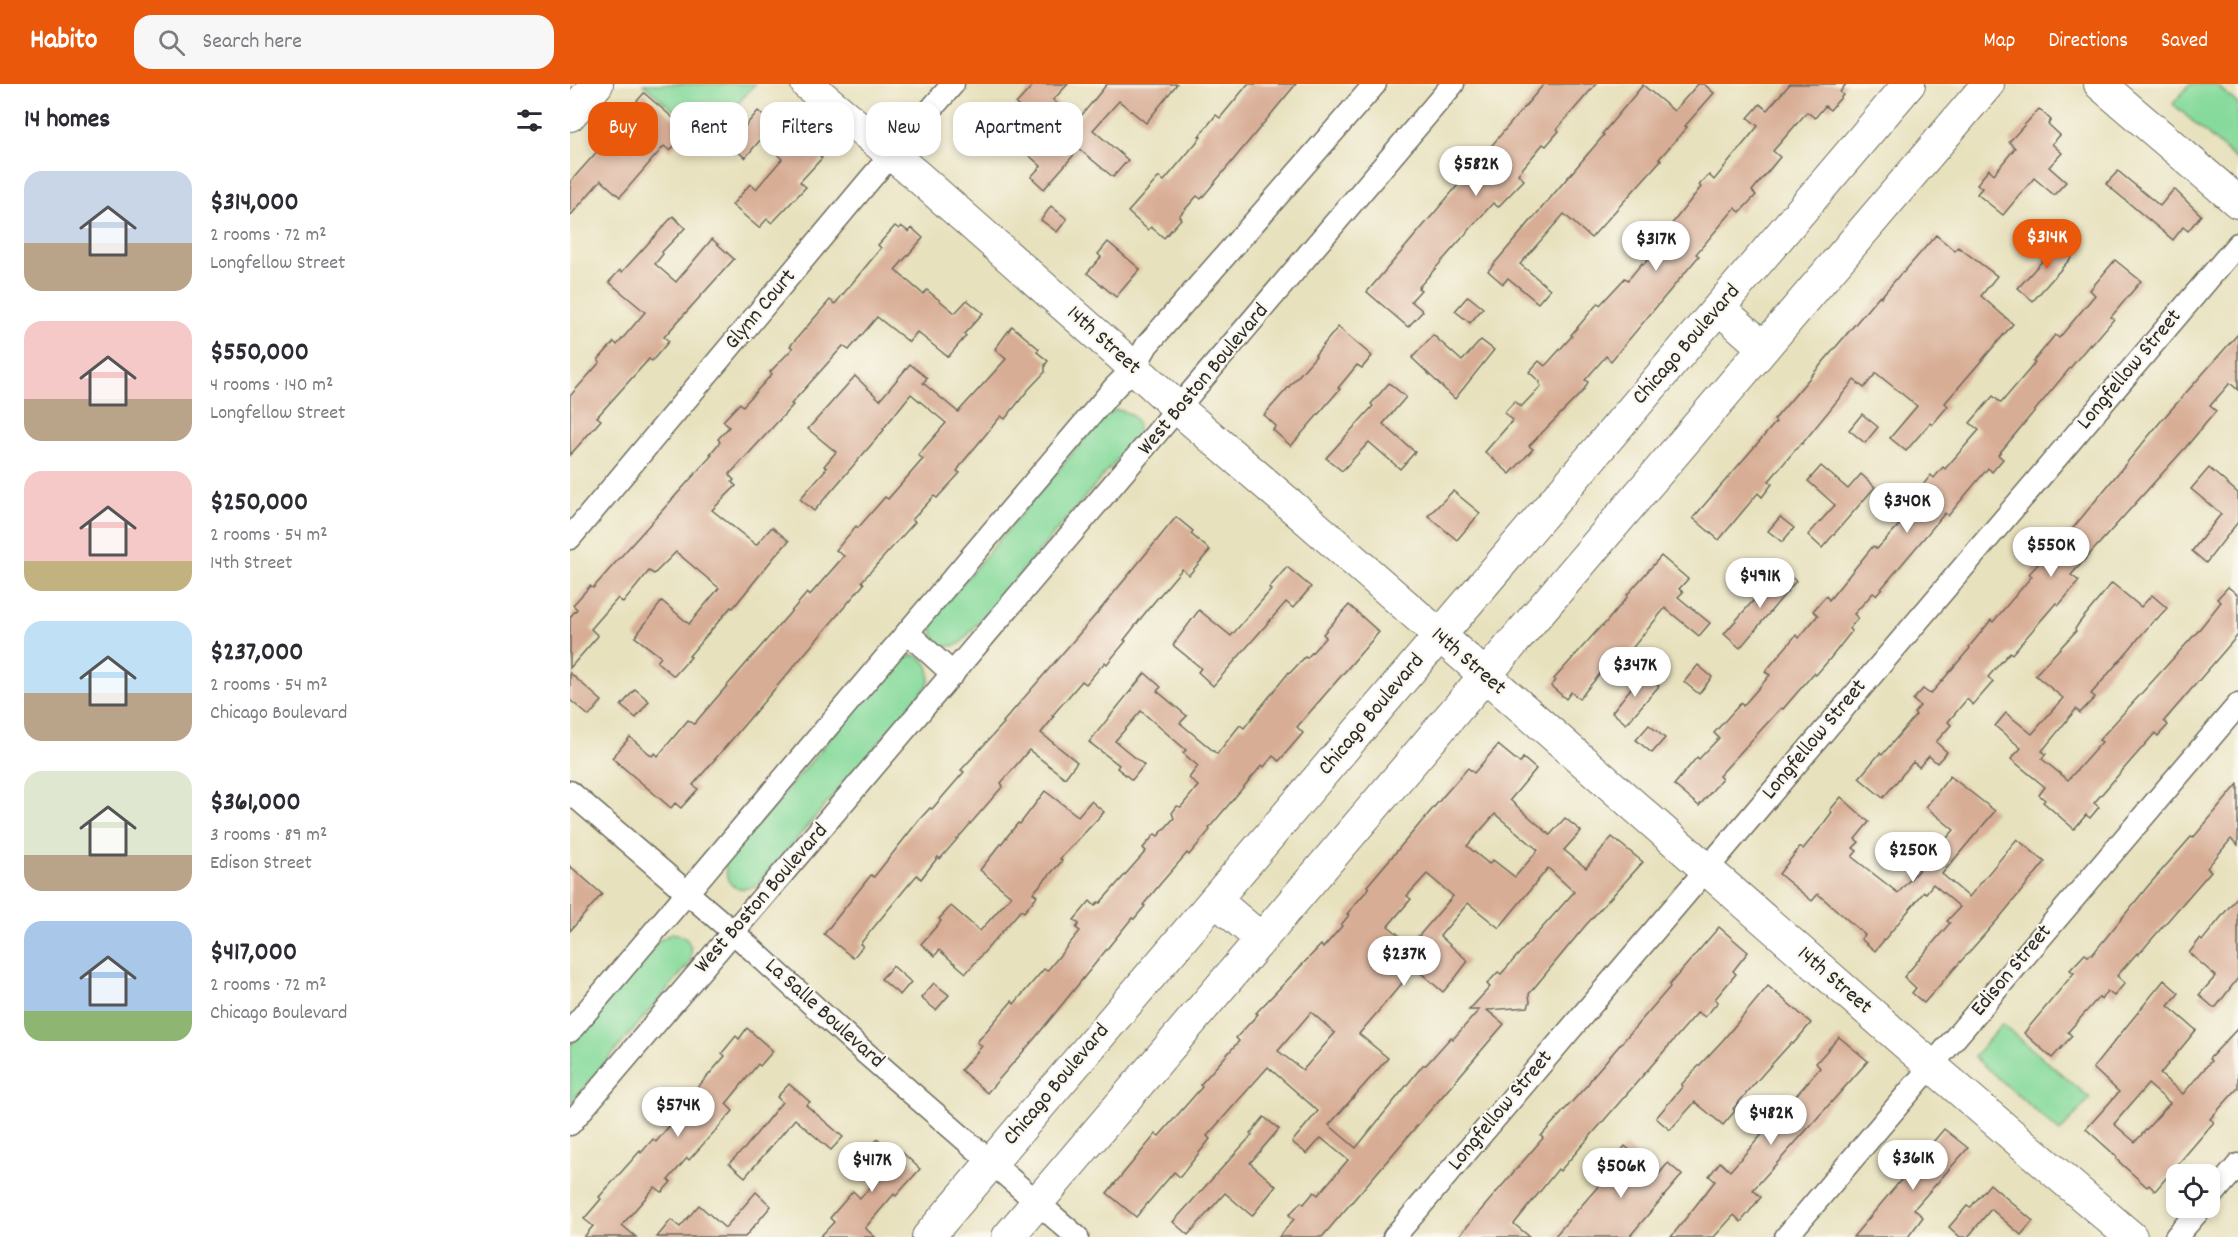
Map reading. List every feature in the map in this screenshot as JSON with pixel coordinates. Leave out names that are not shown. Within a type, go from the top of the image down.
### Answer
[{"type":"street","points":[[570,115],[597,84]]},
{"type":"street","name":"14th Street","points":[[807,84],[866,134]]},
{"type":"street","name":"Glynn Court","points":[[937,102],[953,84]]},
{"type":"street","points":[[570,1031],[1114,388],[1134,368],[1147,345],[1375,84]]},
{"type":"street","name":"West Boston Boulevard","points":[[570,1124],[1453,84]]},
{"type":"street","name":"Chicago Boulevard","points":[[928,1237],[1909,84]]},
{"type":"street","points":[[1008,1237],[1988,84]]},
{"type":"street","points":[[2100,84],[2238,202]]},
{"type":"street","name":"Glynn Court","points":[[570,538],[890,156]]},
{"type":"street","name":"14th Street","points":[[892,156],[1438,636],[1931,1066],[2131,1237]]},
{"type":"street","name":"Longfellow Street","points":[[1394,1237],[2238,244]]},
{"type":"street","points":[[1719,308],[1763,347]]},
{"type":"street","points":[[908,633],[953,674]]},
{"type":"street","name":"Edison Street","points":[[1786,1237],[2238,705]]},
{"type":"street","name":"La Salle Boulevard","points":[[570,792],[688,892],[862,1050],[1077,1237]]},
{"type":"street","points":[[1215,900],[1261,939]]},
{"type":"street","points":[[2220,1186],[2238,1165]]},
{"type":"street","points":[[2176,1237],[2192,1218]]},
{"type":"green space","points":[[643,84],[755,84],[739,102],[670,102],[670,107]]},
{"type":"green space","points":[[2190,84],[2215,84],[2238,104],[2238,161],[2173,104]]},
{"type":"green space","points":[[1116,410],[1126,412],[1137,422],[1136,437],[960,644],[947,646],[938,642],[932,631],[933,618],[1105,415]]},
{"type":"green space","points":[[914,655],[923,660],[928,667],[930,675],[928,685],[756,886],[736,888],[732,885],[727,877],[725,863],[896,661]]},
{"type":"green space","points":[[672,933],[683,936],[689,943],[691,958],[689,964],[570,1104],[570,1045],[658,941]]},
{"type":"green space","points":[[2002,1024],[2090,1098],[2060,1132],[1974,1057]]},
{"type":"building","points":[[1034,84],[1068,84],[1053,100],[1055,102],[1018,102]]},
{"type":"building","points":[[1107,84],[1177,84],[1146,123],[1119,101],[1093,130],[1128,160],[1113,177],[1083,152],[1083,114]]},
{"type":"building","points":[[1248,84],[1296,84],[1201,199],[1197,196],[1179,216],[1181,219],[1164,238],[1151,227],[1148,230],[1128,212],[1159,177],[1164,181],[1201,137],[1199,136],[1216,115],[1220,118]]},
{"type":"building","points":[[1544,84],[1596,84],[1557,129],[1559,131],[1546,146],[1543,144],[1518,174],[1524,180],[1498,207],[1493,203],[1418,288],[1421,290],[1411,301],[1423,311],[1408,327],[1367,292]]},
{"type":"building","points":[[1698,84],[1704,84],[1714,93],[1685,126],[1687,127],[1659,159],[1661,160],[1591,238],[1564,214],[1520,264],[1550,289],[1538,303],[1508,278],[1503,284],[1488,271],[1604,135],[1602,134],[1643,85],[1674,111]]},
{"type":"building","points":[[1790,84],[1846,84],[1840,92],[1843,95],[1830,110],[1825,106],[1815,118],[1807,112],[1773,151],[1780,157],[1752,191],[1756,195],[1740,212],[1735,208],[1696,254],[1699,256],[1611,361],[1606,356],[1585,380],[1588,382],[1583,391],[1529,446],[1533,449],[1510,474],[1485,452],[1513,420],[1504,413],[1515,401],[1521,407],[1541,386],[1540,382],[1529,372],[1539,361],[1545,366],[1598,303],[1600,305],[1625,278],[1628,280],[1642,263],[1643,265],[1667,238],[1663,235],[1701,187],[1699,185],[1709,175],[1714,180],[1758,126],[1748,118],[1760,104],[1767,110]]},
{"type":"building","points":[[644,93],[654,102],[636,102]]},
{"type":"building","points":[[658,105],[670,115],[670,151],[664,146],[658,153]]},
{"type":"building","points":[[2039,109],[2051,120],[2048,124],[2060,135],[2052,144],[2062,153],[2049,167],[2066,182],[2054,195],[2034,178],[2003,215],[1977,194],[1982,188],[1977,184],[1989,169],[1994,174],[2015,148],[2009,142]]},
{"type":"building","points":[[758,111],[760,113],[760,140],[748,154],[748,123]]},
{"type":"building","points":[[593,156],[655,156],[620,197],[601,180],[570,216],[570,182]]},
{"type":"building","points":[[779,156],[820,156],[822,158],[800,182],[806,187],[772,223],[767,219],[759,228],[732,205],[750,184],[756,189],[782,159]]},
{"type":"building","points":[[1030,156],[1073,156],[1044,189],[1031,177],[1041,166]]},
{"type":"building","points":[[2118,171],[2160,206],[2174,189],[2201,215],[2188,231],[2183,227],[2173,240],[2106,184]]},
{"type":"building","points":[[1051,206],[1067,219],[1057,232],[1041,220]]},
{"type":"building","points":[[673,216],[685,228],[662,252],[663,254],[655,264],[676,282],[712,239],[734,259],[664,337],[669,341],[652,361],[649,359],[597,417],[601,420],[570,455],[570,396],[614,342],[617,345],[645,312],[609,282],[620,270],[622,272]]},
{"type":"building","points":[[895,226],[899,229],[901,226],[909,232],[912,228],[923,238],[895,270],[923,294],[927,290],[955,313],[967,300],[983,313],[948,357],[917,332],[909,342],[877,317],[849,350],[843,346],[729,475],[736,486],[712,510],[756,545],[772,527],[789,541],[674,676],[657,662],[661,657],[635,637],[662,601],[689,624],[719,588],[676,552],[654,574],[649,571],[623,603],[618,598],[591,629],[598,636],[570,668],[570,617],[577,609],[573,605],[590,586],[593,588],[712,455],[710,454],[720,442],[718,439],[729,427],[723,421],[740,403],[743,406],[772,374],[770,372],[793,348],[790,346],[830,300],[835,304],[881,248],[878,245]]},
{"type":"building","points":[[1936,235],[1955,251],[1958,247],[1997,276],[1981,296],[2013,324],[1945,403],[1948,406],[1932,425],[1930,423],[1906,451],[1890,438],[1917,406],[1876,373],[1864,388],[1854,380],[1769,481],[1772,484],[1762,497],[1758,493],[1719,540],[1693,518],[1776,422],[1774,420],[1879,296],[1881,297]]},
{"type":"building","points":[[2062,239],[2077,251],[2033,301],[2018,288]]},
{"type":"building","points":[[1108,242],[1140,269],[1116,297],[1087,273],[1101,257],[1098,254]]},
{"type":"building","points":[[2115,260],[2141,281],[2111,317],[2114,319],[2091,346],[2090,344],[1998,455],[2003,459],[1992,472],[1988,468],[1948,516],[1945,513],[1876,595],[1873,593],[1854,614],[1858,618],[1849,629],[1852,631],[1829,660],[1816,675],[1814,673],[1719,776],[1722,779],[1699,806],[1674,785],[1697,757],[1699,759],[1719,738],[1714,733],[1741,703],[1743,706],[1770,675],[1765,672],[1796,635],[1799,638],[1818,615],[1813,611],[1826,596],[1829,600],[1873,546],[1877,549],[1899,525],[1891,518],[1931,475],[1934,478],[1943,467],[1945,469],[1979,430],[1970,423],[1993,396],[2001,403],[2055,335],[2059,338],[2095,295],[2090,290]]},
{"type":"building","points":[[1468,296],[1483,308],[1470,323],[1455,311]]},
{"type":"building","points":[[1012,326],[1039,349],[1037,352],[1048,361],[1045,365],[1045,372],[1005,419],[1001,416],[963,462],[957,471],[960,473],[912,520],[915,522],[862,581],[864,584],[693,785],[698,789],[681,808],[675,803],[671,808],[612,758],[630,737],[652,756],[655,753],[658,756],[688,720],[694,724],[807,593],[809,596],[844,556],[836,550],[885,497],[888,499],[923,459],[918,455],[946,423],[911,394],[884,430],[814,511],[800,499],[827,468],[824,466],[836,452],[808,429],[855,376],[880,400],[910,364],[927,378],[923,383],[958,412],[1006,359],[995,349]]},
{"type":"building","points":[[1338,327],[1372,356],[1362,368],[1357,365],[1338,388],[1340,389],[1291,446],[1273,430],[1276,426],[1264,415],[1316,356]]},
{"type":"building","points":[[2238,334],[2238,390],[2230,383],[2210,406],[2216,411],[2071,575],[2079,581],[2059,605],[2056,603],[2012,654],[2010,652],[1988,677],[1993,682],[1973,705],[1967,699],[1948,722],[1951,725],[1936,742],[1947,752],[1937,763],[1929,756],[1919,767],[1913,762],[1883,798],[1859,778],[1916,715],[1914,713],[1920,706],[1913,700],[1923,689],[1930,694],[1936,688],[1991,620],[1993,622],[2032,576],[2029,574],[2047,554],[2050,556],[2161,421]]},
{"type":"building","points":[[1433,335],[1462,361],[1481,340],[1494,350],[1455,399],[1412,358]]},
{"type":"building","points":[[1389,383],[1406,397],[1383,424],[1415,452],[1400,469],[1369,442],[1342,471],[1326,458],[1373,406],[1371,404]]},
{"type":"building","points":[[1862,414],[1878,427],[1865,443],[1849,430]]},
{"type":"building","points":[[1821,466],[1848,489],[1861,474],[1875,487],[1822,548],[1808,535],[1835,505],[1808,481]]},
{"type":"building","points":[[2209,468],[2238,493],[2238,522],[2206,563],[2192,551],[2221,514],[2191,489]]},
{"type":"building","points":[[1453,491],[1480,513],[1457,540],[1428,516]]},
{"type":"building","points":[[1176,517],[1210,550],[1189,575],[1182,569],[1107,664],[1105,662],[1086,684],[1082,681],[1052,716],[1054,717],[1041,733],[1077,762],[1065,778],[1029,750],[1001,783],[1003,786],[940,859],[938,857],[921,879],[917,875],[906,888],[860,944],[863,946],[853,958],[824,934],[871,875],[874,877],[919,820],[930,808],[932,809],[964,772],[961,770],[1004,723]]},
{"type":"building","points":[[1780,517],[1794,528],[1782,542],[1768,531]]},
{"type":"building","points":[[1661,556],[1688,579],[1679,589],[1683,592],[1678,597],[1710,623],[1699,636],[1665,608],[1621,662],[1617,658],[1607,669],[1605,668],[1579,699],[1571,692],[1566,699],[1551,686],[1554,679],[1603,626]]},
{"type":"building","points":[[1287,567],[1311,587],[1293,608],[1286,602],[1213,686],[1198,672],[1201,668],[1173,645],[1199,610],[1231,636],[1271,590],[1269,588]]},
{"type":"building","points":[[1781,569],[1796,581],[1740,648],[1724,634]]},
{"type":"building","points":[[2112,583],[2141,607],[2152,595],[2167,608],[2091,694],[2095,697],[2080,713],[2076,709],[2042,751],[2046,754],[2042,759],[2068,780],[2102,742],[2099,740],[2198,631],[2221,602],[2217,599],[2228,587],[2238,595],[2238,635],[2164,721],[2168,725],[2158,736],[2155,733],[2094,803],[2099,807],[2090,818],[2086,815],[2074,829],[2043,802],[2045,800],[2039,795],[2045,787],[2011,759],[2021,748],[1995,726],[2006,713],[2032,734],[2063,698],[2035,675],[2076,631],[2079,623]]},
{"type":"building","points":[[1349,605],[1379,632],[1297,727],[1303,733],[1279,761],[1273,756],[1264,767],[1262,765],[1209,828],[1210,830],[1161,883],[1143,905],[1145,906],[1134,919],[1132,918],[1035,1038],[987,1093],[961,1070],[982,1046],[977,1042],[1012,1001],[1014,1004],[1044,969],[1047,971],[1080,931],[1076,928],[1079,924],[1074,920],[1090,901],[1095,906],[1098,902],[1100,903],[1146,851],[1143,848],[1155,834],[1158,836],[1174,818],[1172,813],[1177,806],[1181,807],[1198,786],[1189,778],[1198,766],[1183,753],[1186,750],[1141,711],[1115,741],[1144,765],[1132,780],[1117,768],[1119,765],[1089,742],[1145,673],[1161,687],[1157,691],[1187,716],[1180,723],[1217,754],[1240,725],[1244,728],[1289,672],[1305,657],[1307,658],[1326,637],[1323,634]]},
{"type":"building","points":[[1698,665],[1712,677],[1699,694],[1684,682]]},
{"type":"building","points":[[570,673],[602,701],[589,716],[570,700]]},
{"type":"building","points":[[1643,673],[1659,686],[1626,724],[1612,712]]},
{"type":"building","points":[[635,689],[649,701],[636,718],[621,706]]},
{"type":"building","points":[[1649,725],[1665,738],[1652,753],[1636,740]]},
{"type":"building","points":[[1498,745],[1520,763],[1523,758],[1536,769],[1510,800],[1550,835],[1565,818],[1581,831],[1564,850],[1586,868],[1612,837],[1643,862],[1585,926],[1529,994],[1528,1007],[1487,1010],[1504,1024],[1322,1237],[1279,1237],[1294,1219],[1289,1215],[1301,1202],[1304,1204],[1314,1192],[1318,1195],[1348,1160],[1321,1138],[1307,1154],[1292,1142],[1318,1111],[1268,1067],[1207,1136],[1210,1139],[1180,1177],[1174,1172],[1136,1217],[1107,1193],[1156,1134],[1159,1136],[1202,1087],[1200,1085],[1239,1041],[1236,1038],[1258,1014],[1256,1013],[1321,945],[1323,948],[1342,926],[1349,915],[1347,914],[1369,888],[1367,886],[1446,793],[1468,768],[1474,773]],"holes":[[[1495,814],[1538,850],[1515,877],[1493,860],[1489,864],[1467,846]],[[1548,868],[1574,892],[1501,974],[1498,972],[1487,984],[1490,987],[1469,1010],[1479,1010],[1453,1039],[1451,1037],[1426,1065],[1423,1065],[1356,1148],[1329,1125],[1388,1058],[1359,1034],[1415,968],[1443,992],[1456,977],[1468,961],[1440,936],[1468,903],[1499,928]],[[1427,874],[1453,896],[1411,945],[1388,926],[1411,899],[1407,896]],[[1311,1012],[1335,1033],[1303,1070],[1278,1051]]]},
{"type":"building","points":[[1950,776],[1995,811],[1942,874],[1969,897],[2017,839],[2045,862],[1924,1003],[1912,993],[1916,988],[1904,977],[1950,923],[1947,921],[1960,907],[1933,884],[1875,951],[1861,939],[1865,935],[1818,894],[1812,901],[1779,874],[1800,847],[1803,849],[1821,827],[1832,812],[1830,810],[1841,797],[1869,822],[1855,839],[1859,842],[1853,848],[1857,851],[1852,857],[1898,893],[1954,830],[1926,807]]},
{"type":"building","points":[[2238,784],[2238,845],[2231,839],[2207,868],[2211,871],[2117,976],[2125,983],[2114,996],[2107,991],[2101,999],[2099,997],[2068,1032],[2072,1036],[2052,1058],[2024,1033],[2074,973],[2070,970],[2085,954],[2092,955],[2148,886],[2191,837],[2193,838]]},
{"type":"building","points":[[1045,791],[1078,816],[1091,801],[1104,812],[1060,859],[1062,861],[1033,893],[1037,896],[1024,912],[1021,910],[966,973],[939,950],[935,956],[921,944],[951,906],[980,931],[1011,896],[980,870]]},
{"type":"building","points":[[570,866],[602,894],[570,931]]},
{"type":"building","points":[[2238,896],[2238,978],[2216,1007],[2213,1007],[2199,995],[2216,976],[2189,953],[2200,939],[2202,941]]},
{"type":"building","points":[[1719,927],[1748,952],[1733,971],[1736,974],[1715,999],[1718,1002],[1705,1017],[1698,1012],[1560,1171],[1558,1169],[1514,1224],[1530,1237],[1458,1237],[1543,1138],[1541,1136],[1588,1084]]},
{"type":"building","points":[[893,966],[911,982],[900,995],[881,979]]},
{"type":"building","points":[[2164,980],[2179,993],[2168,1006],[2196,1030],[2160,1074],[2183,1094],[2211,1061],[2209,1059],[2238,1028],[2238,1088],[2210,1119],[2214,1122],[2178,1164],[2166,1164],[2166,1178],[2155,1191],[2149,1185],[2147,1187],[2086,1129],[2119,1092],[2093,1068]],"holes":[[[2148,1084],[2170,1103],[2135,1142],[2114,1124]]]},
{"type":"building","points":[[934,983],[949,995],[936,1010],[921,998]]},
{"type":"building","points":[[1768,986],[1811,1023],[1763,1074],[1733,1109],[1735,1111],[1723,1125],[1695,1102],[1670,1130],[1656,1118],[1683,1086],[1681,1085],[1723,1040]]},
{"type":"building","points":[[747,1028],[773,1051],[760,1066],[758,1064],[726,1104],[733,1111],[689,1160],[687,1158],[668,1180],[671,1182],[662,1192],[655,1187],[622,1225],[636,1237],[584,1237],[593,1226],[584,1219],[601,1199],[599,1197],[640,1151],[641,1153],[653,1139],[656,1142],[675,1119],[670,1115],[682,1100],[685,1102],[725,1056],[722,1053],[736,1036],[739,1039]]},
{"type":"building","points":[[1839,1037],[1868,1061],[1753,1190],[1761,1197],[1741,1222],[1734,1215],[1714,1237],[1671,1237],[1715,1181],[1709,1176],[1720,1162],[1730,1171],[1820,1068],[1816,1063]]},
{"type":"building","points":[[789,1084],[810,1102],[806,1105],[843,1137],[831,1150],[795,1119],[745,1177],[729,1163],[745,1148],[782,1102],[777,1097]]},
{"type":"building","points":[[1264,1117],[1279,1129],[1250,1163],[1276,1186],[1252,1216],[1225,1193],[1188,1235],[1173,1222],[1252,1135],[1250,1134]]},
{"type":"building","points":[[1944,1129],[1968,1148],[1914,1209],[1923,1217],[1908,1237],[1853,1237]]},
{"type":"building","points":[[878,1139],[897,1157],[902,1152],[920,1169],[896,1196],[894,1194],[865,1228],[875,1237],[820,1237],[834,1222],[830,1218],[853,1191],[860,1198],[881,1176],[861,1157]]},
{"type":"building","points":[[1625,1146],[1659,1174],[1668,1163],[1682,1175],[1629,1237],[1554,1237],[1615,1167],[1611,1163]]},
{"type":"building","points":[[1990,1184],[2033,1221],[2021,1235],[1991,1209],[1968,1237],[1960,1237],[1949,1227],[1967,1206],[1970,1208]]},
{"type":"building","points":[[756,1192],[771,1206],[745,1237],[657,1237],[671,1220],[680,1227],[699,1205],[725,1228]]}]
